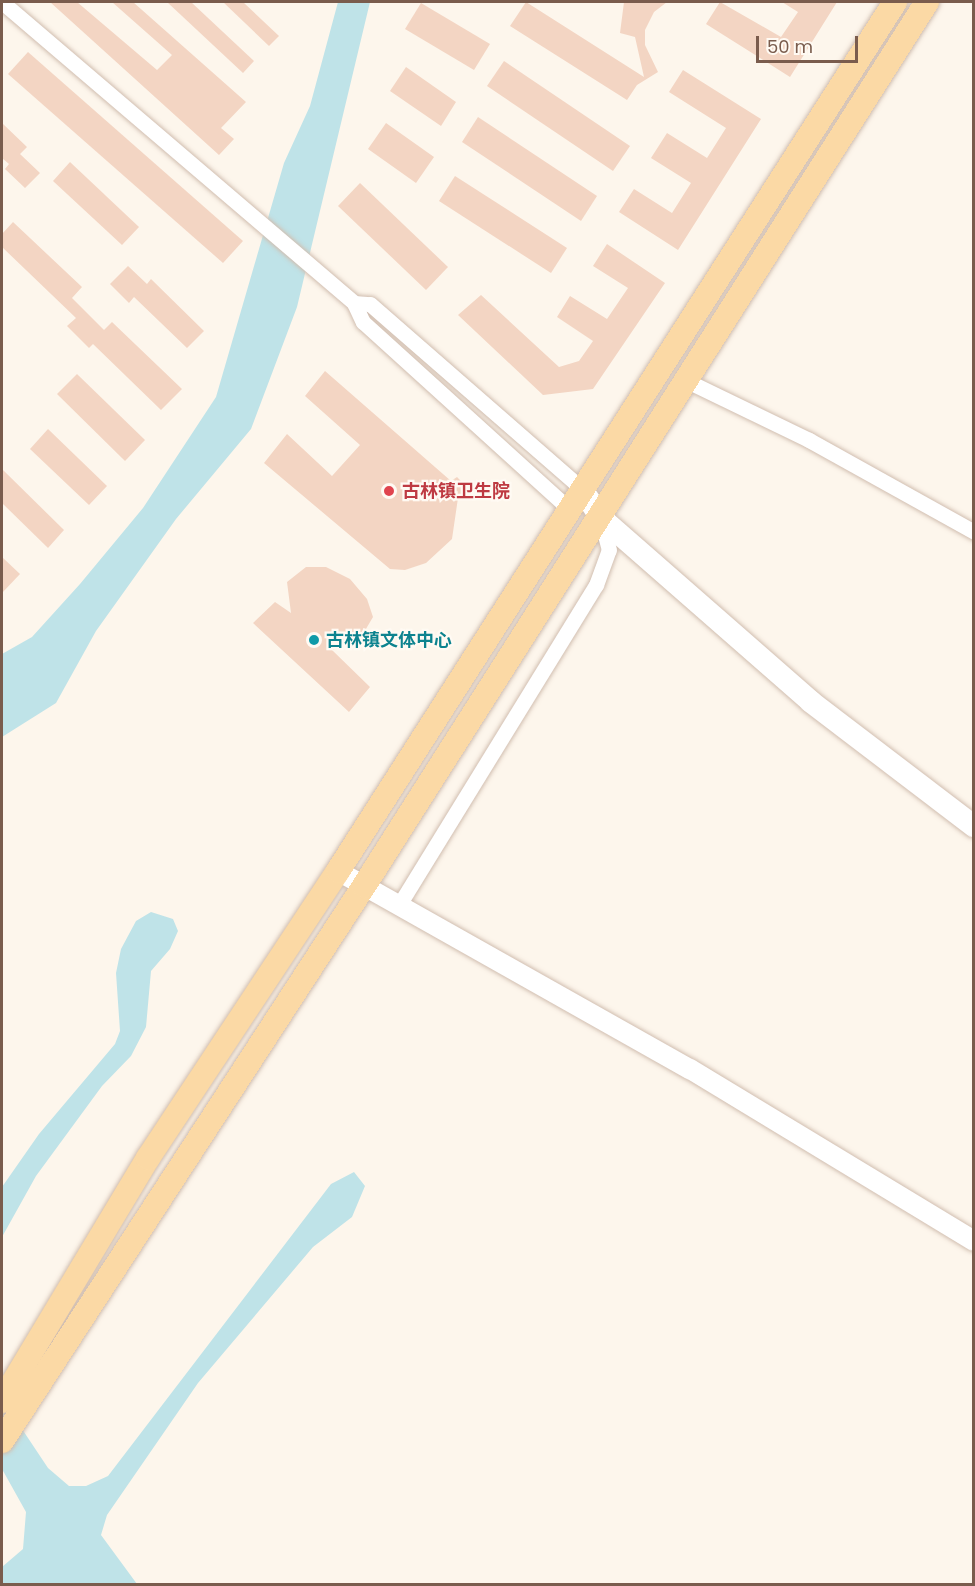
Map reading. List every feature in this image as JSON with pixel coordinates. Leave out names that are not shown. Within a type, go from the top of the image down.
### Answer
[{"type":"main road","points":[[2,1441],[10,1400],[148,1158],[338,871],[895,2]]},
{"type":"main road","points":[[10,1400],[364,886],[600,517],[684,380],[927,2]]},
{"type":"main road","points":[[576,499],[600,517],[811,702],[974,826]]},
{"type":"street","points":[[2,2],[301,254],[354,303],[363,322],[576,499]]},
{"type":"street","points":[[354,303],[370,304],[576,499]]},
{"type":"street","points":[[684,380],[809,440],[974,532]]},
{"type":"street","points":[[399,905],[596,585],[609,550],[600,517]]},
{"type":"street","points":[[338,871],[690,1069],[974,1241]]},
{"type":"water","points":[[338,2],[370,2],[297,307],[251,429],[176,519],[96,631],[56,703],[2,737],[2,654],[32,637],[80,584],[143,508],[216,397],[284,163],[310,106]]},
{"type":"water","points":[[151,912],[173,919],[178,931],[170,949],[151,971],[146,1027],[131,1056],[102,1086],[36,1176],[2,1237],[2,1187],[39,1134],[115,1044],[120,1031],[116,973],[121,949],[136,921]]},
{"type":"water","points":[[354,1172],[365,1186],[352,1217],[313,1247],[198,1383],[107,1515],[101,1535],[137,1584],[2,1584],[2,1567],[23,1549],[26,1512],[2,1469],[2,1399],[48,1468],[69,1486],[86,1486],[108,1476],[331,1184]]},
{"type":"building","points":[[50,2],[77,2],[157,70],[172,55],[112,2],[133,2],[246,102],[221,128],[234,139],[219,155]]},
{"type":"building","points":[[167,2],[191,2],[254,61],[243,73]]},
{"type":"building","points":[[223,2],[243,2],[279,36],[269,46]]},
{"type":"building","points":[[526,2],[644,77],[635,37],[620,33],[624,2],[667,2],[654,12],[645,30],[645,45],[658,72],[637,85],[627,100],[510,26]]},
{"type":"building","points":[[720,2],[781,37],[798,12],[782,2],[837,2],[790,77],[706,24]]},
{"type":"building","points":[[421,3],[490,44],[474,70],[405,29]]},
{"type":"building","points":[[28,52],[243,241],[223,263],[8,74]]},
{"type":"building","points":[[504,61],[630,146],[613,171],[487,86]]},
{"type":"building","points":[[406,67],[456,102],[441,126],[390,91]]},
{"type":"building","points":[[683,70],[761,119],[678,250],[619,212],[634,189],[672,213],[691,183],[651,158],[667,133],[707,158],[726,128],[669,92]]},
{"type":"building","points":[[478,117],[597,196],[581,221],[462,142]]},
{"type":"building","points":[[2,123],[27,147],[20,154],[40,173],[25,188],[5,169],[9,164],[2,158]]},
{"type":"building","points":[[386,123],[434,157],[416,183],[368,149]]},
{"type":"building","points":[[70,162],[139,227],[122,245],[53,181]]},
{"type":"building","points":[[455,176],[567,248],[551,273],[439,201]]},
{"type":"building","points":[[360,183],[448,267],[426,290],[338,206]]},
{"type":"building","points":[[13,222],[82,287],[72,298],[104,330],[112,322],[182,389],[161,410],[93,344],[89,348],[67,326],[76,318],[2,247],[2,234]]},
{"type":"building","points":[[607,244],[665,283],[593,389],[543,395],[458,315],[481,295],[559,367],[579,361],[593,341],[557,317],[570,296],[607,319],[628,288],[593,266]]},
{"type":"building","points":[[128,266],[147,284],[151,279],[204,331],[187,348],[134,297],[129,303],[110,284]]},
{"type":"building","points":[[325,371],[451,481],[457,477],[468,488],[458,498],[452,539],[426,563],[405,570],[390,569],[264,463],[287,434],[332,476],[360,445],[305,396]]},
{"type":"building","points":[[77,374],[145,440],[125,461],[57,394]]},
{"type":"building","points":[[48,429],[107,486],[89,505],[30,449]]},
{"type":"building","points":[[2,469],[64,530],[48,548],[2,503]]},
{"type":"building","points":[[2,557],[20,574],[2,593]]},
{"type":"building","name":"古林镇文体中心","points":[[306,567],[326,567],[350,579],[367,599],[373,617],[360,639],[332,650],[370,687],[349,712],[253,623],[275,602],[291,613],[287,582]]},
{"type":"place","name":"古林镇卫生院","points":[[389,491]]},
{"type":"place","name":"古林镇文体中心","points":[[314,640]]}]
